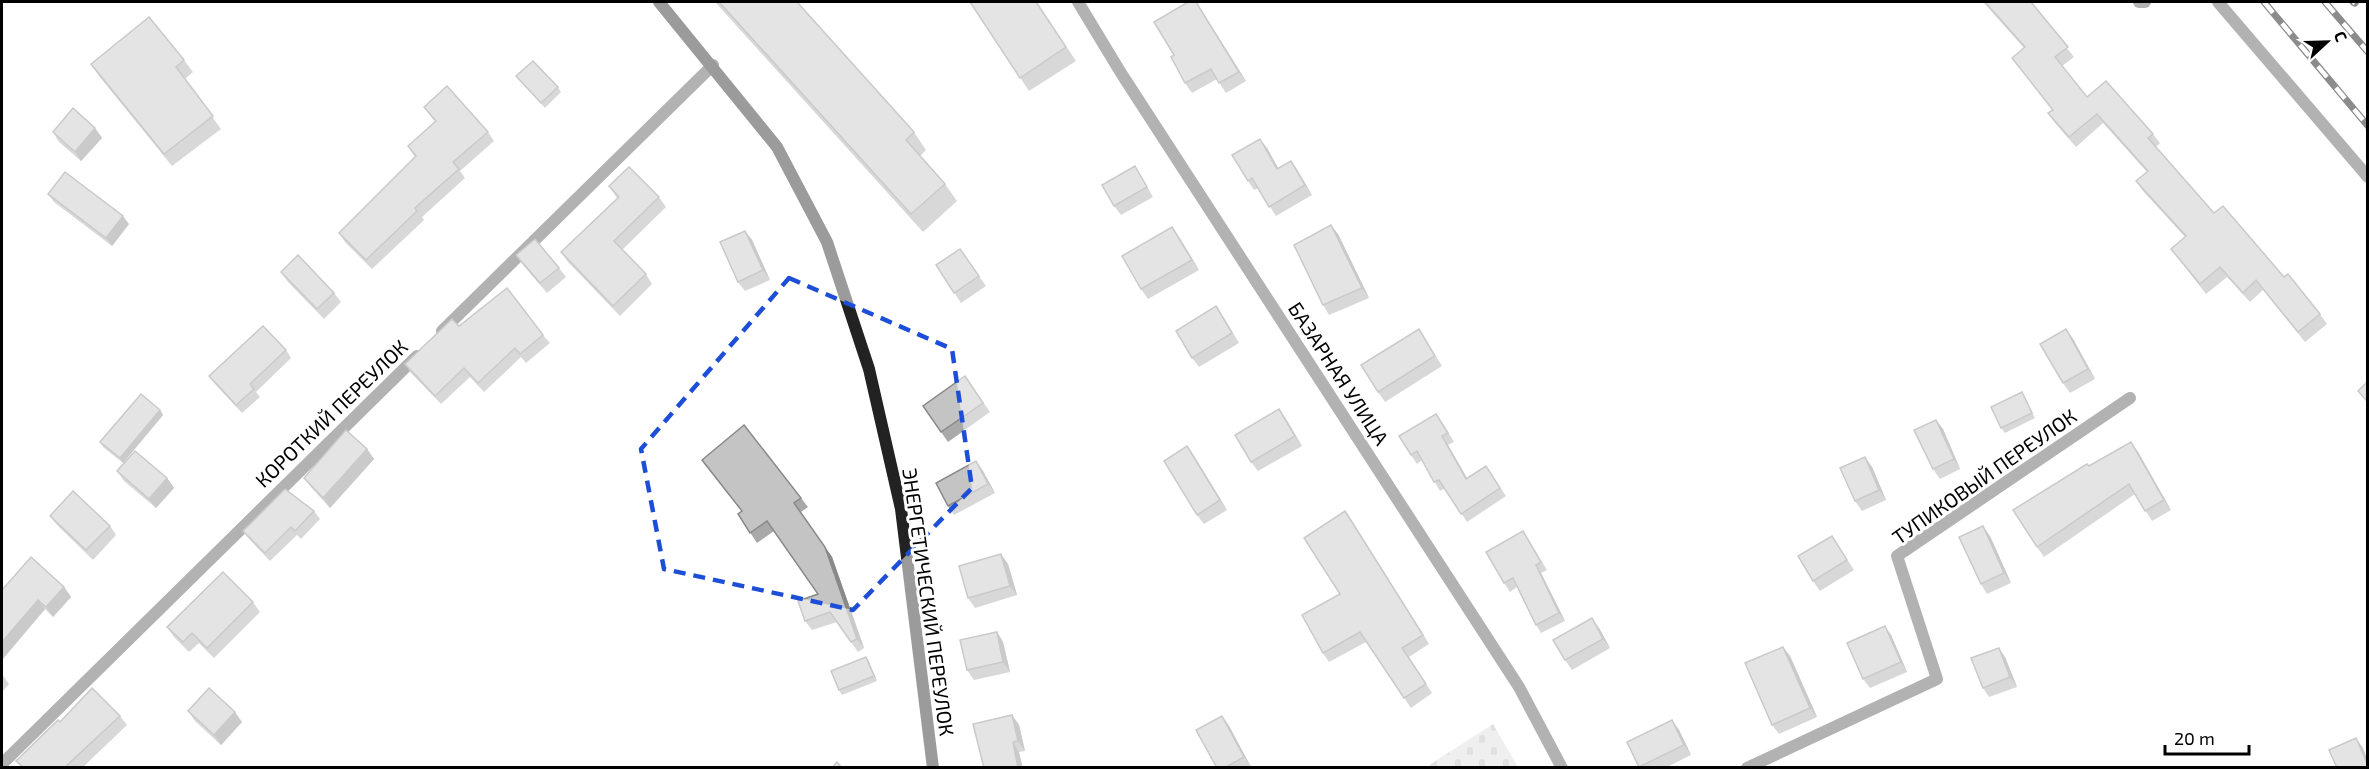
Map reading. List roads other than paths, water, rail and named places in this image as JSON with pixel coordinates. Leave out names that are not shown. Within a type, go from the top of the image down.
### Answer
[{"type":"street","name":"ЭНЕРГЕТИЧЕСКИЙ ПЕРЕУЛОК","points":[[659,2],[713,65],[777,147],[827,242],[869,369],[901,509],[933,768]]},
{"type":"street","name":"БАЗАРНАЯ УЛИЦА","points":[[1078,2],[1121,73],[1519,687],[1562,768]]},
{"type":"street","points":[[2139,2],[2145,2]]},
{"type":"street","points":[[2218,2],[2367,177]]},
{"type":"street","name":"КОРОТКИЙ ПЕРЕУЛОК","points":[[2,764],[713,65]]},
{"type":"street","name":"ТУПИКОВЫЙ ПЕРЕУЛОК","points":[[1747,768],[1937,679],[1897,556],[2130,398]]},
{"type":"railway","points":[[2264,2],[2368,126]]},
{"type":"railway","points":[[2325,2],[2368,52]]}]
